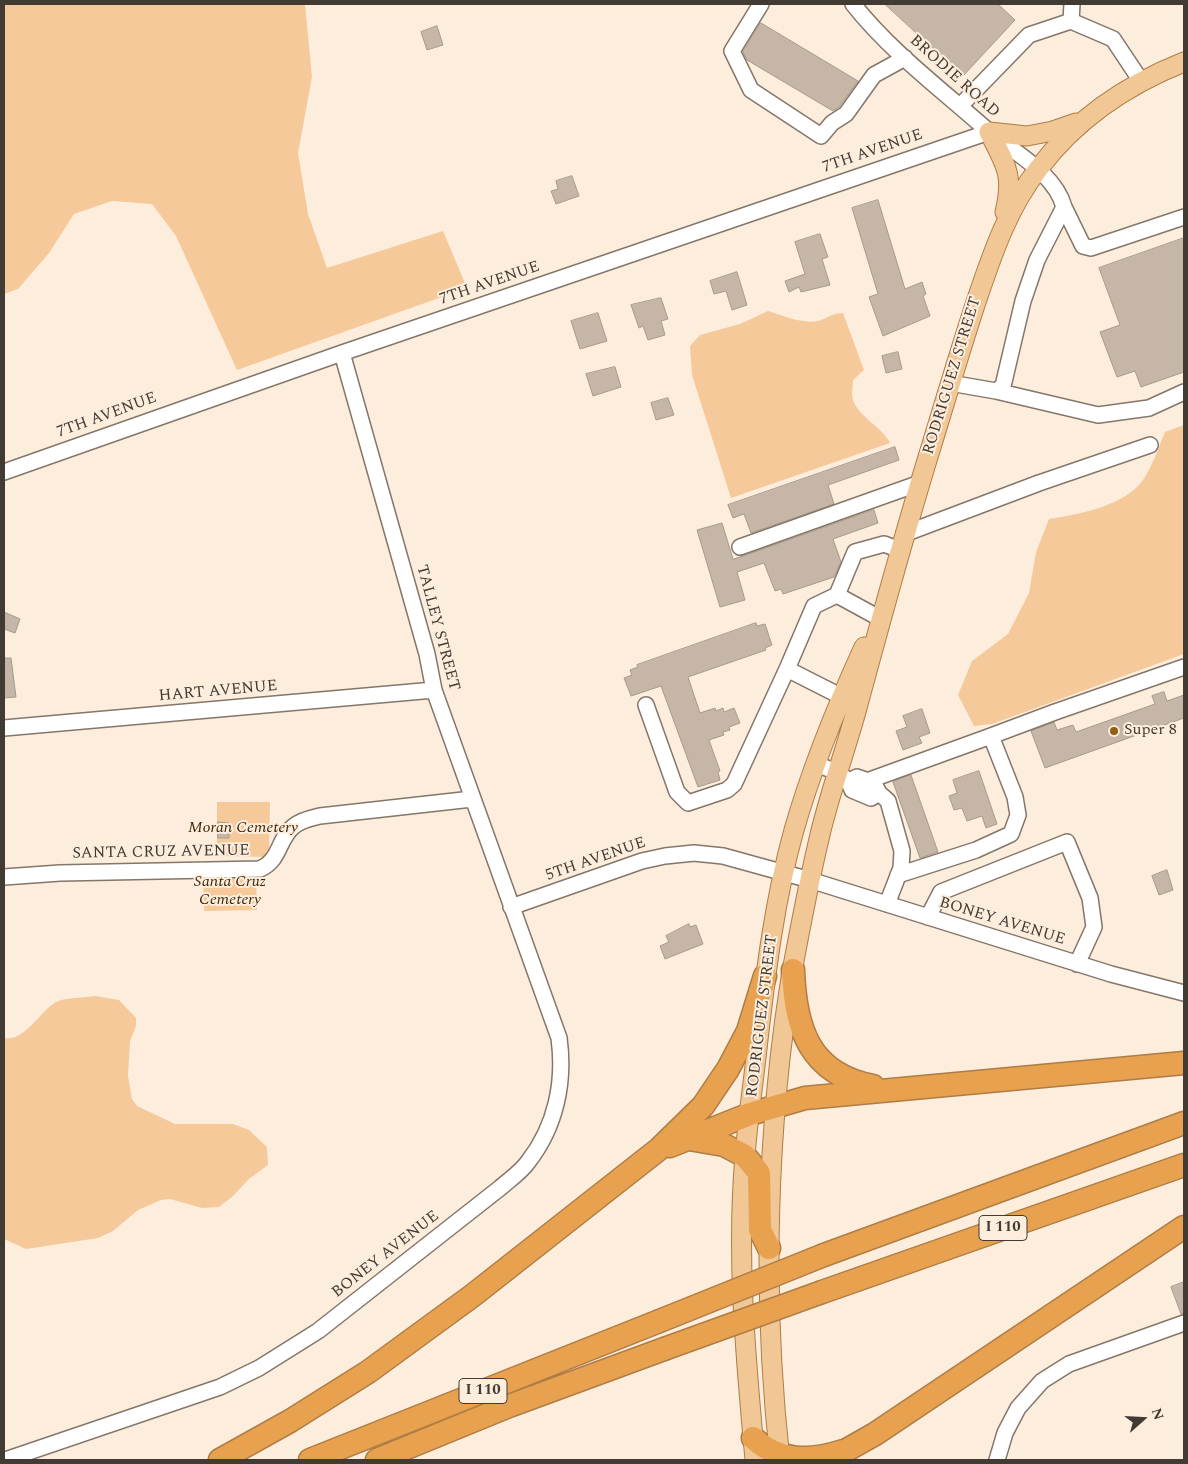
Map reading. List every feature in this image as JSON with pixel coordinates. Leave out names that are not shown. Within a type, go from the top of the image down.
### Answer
[{"type":"highway","points":[[793,970],[794,1002],[801,1030],[821,1059],[840,1076],[854,1083],[894,1090]]},
{"type":"highway","points":[[220,1460],[290,1421],[368,1372],[472,1296],[660,1150],[703,1106],[728,1069],[748,1031],[765,976]]},
{"type":"highway","points":[[660,1150],[750,1114],[805,1098],[1184,1063]]},
{"type":"highway","name":"I 110","points":[[310,1460],[824,1254],[1184,1123]]},
{"type":"highway","points":[[688,1139],[724,1144],[745,1156],[759,1173],[760,1230],[769,1248]]},
{"type":"highway","name":"I 110","points":[[376,1460],[510,1406],[664,1349],[1184,1165]]},
{"type":"highway","points":[[829,1460],[853,1454],[875,1434],[1184,1227]]},
{"type":"highway","points":[[754,1449],[765,1449],[780,1458],[802,1458],[835,1453],[853,1454]]},
{"type":"main road","points":[[989,132],[1027,136],[1041,134],[1081,122],[1098,108],[1141,81],[1184,62]]},
{"type":"main road","name":"RODRIGUEZ STREET","points":[[754,1449],[743,1294],[745,1156],[765,976],[783,874],[794,830],[816,764],[850,701],[879,618],[950,383],[1000,233],[1019,197],[1037,169],[1081,122]]},
{"type":"main road","points":[[989,132],[1008,168],[1010,184],[1000,233]]},
{"type":"main road","name":"RODRIGUEZ STREET","points":[[780,1458],[772,1345],[769,1248],[776,1106],[793,970],[810,880],[819,838],[844,777],[850,701]]},
{"type":"street","points":[[761,4],[732,51],[751,90],[821,136],[832,123],[846,114],[874,75],[905,58]]},
{"type":"street","name":"BRODIE ROAD","points":[[853,4],[863,17],[905,58],[989,132],[1037,169],[1061,196],[1078,240],[1083,246],[1091,248],[1184,217]]},
{"type":"street","points":[[1071,21],[1072,4]]},
{"type":"street","points":[[960,106],[1029,36],[1071,21],[1113,39],[1141,81]]},
{"type":"street","name":"7TH AVENUE","points":[[4,472],[342,353],[989,132]]},
{"type":"street","points":[[996,390],[1003,386],[1023,301],[1037,260],[1064,207]]},
{"type":"street","name":"TALLEY STREET","points":[[342,353],[427,654],[434,690],[511,907]]},
{"type":"street","points":[[950,383],[996,390],[1098,414],[1149,408],[1184,392]]},
{"type":"street","points":[[646,705],[677,792],[688,802],[727,790],[734,784],[814,606],[837,595],[855,552],[884,544],[902,542],[1039,483],[1150,445]]},
{"type":"street","points":[[740,547],[920,483]]},
{"type":"street","points":[[837,595],[879,618]]},
{"type":"street","points":[[867,781],[1184,667]]},
{"type":"street","points":[[787,669],[850,701]]},
{"type":"street","name":"HART AVENUE","points":[[4,728],[434,690]]},
{"type":"street","points":[[898,875],[976,850],[1011,834],[1018,815],[1015,797],[992,736]]},
{"type":"street","points":[[816,764],[844,777],[857,777],[874,783],[879,793],[888,801],[902,851],[898,875],[887,904]]},
{"type":"street","points":[[844,777],[852,790],[871,798],[879,793]]},
{"type":"street","name":"SANTA CRUZ AVENUE","points":[[4,877],[60,872],[260,869],[269,865],[274,859],[285,836],[294,826],[306,820],[320,816],[472,799]]},
{"type":"street","points":[[928,917],[941,892],[1067,842],[1090,898],[1094,927],[1077,964]]},
{"type":"street","name":"5TH AVENUE","points":[[511,907],[642,861],[694,853],[723,856],[810,880]]},
{"type":"street","name":"BONEY AVENUE","points":[[810,880],[1077,964],[1184,993]]},
{"type":"street","name":"BONEY AVENUE","points":[[5,1460],[220,1387],[266,1364],[318,1331],[500,1188],[527,1163],[542,1140],[554,1114],[562,1064],[559,1038],[550,1009],[511,907]]},
{"type":"street","points":[[997,1460],[1005,1432],[1018,1408],[1042,1381],[1069,1364],[1184,1323]]},
{"type":"green space","points":[[4,4],[305,4],[312,77],[298,153],[308,214],[327,268],[443,231],[467,288],[237,370],[176,236],[152,204],[112,201],[74,214],[49,253],[18,289],[4,294]]},
{"type":"green space","points":[[768,311],[793,319],[812,322],[843,313],[864,370],[853,380],[853,400],[860,412],[882,432],[890,443],[731,498],[692,375],[690,346],[700,335],[740,324]]},
{"type":"green space","points":[[1184,425],[1184,654],[992,724],[974,726],[958,695],[972,661],[1008,634],[1029,593],[1036,552],[1049,519],[1097,509],[1130,493],[1139,485],[1147,473],[1165,432]]},
{"type":"green space","name":"Moran Cemetery","points":[[217,802],[270,802],[269,854],[265,857],[217,856]]},
{"type":"green space","name":"Santa Cruz Cemetery","points":[[256,874],[257,910],[204,911],[203,875]]},
{"type":"green space","points":[[95,996],[119,1000],[136,1018],[136,1026],[130,1041],[128,1076],[132,1099],[137,1106],[175,1124],[233,1124],[249,1130],[267,1147],[268,1165],[249,1179],[232,1197],[219,1207],[202,1208],[170,1199],[161,1200],[138,1210],[113,1231],[98,1238],[26,1249],[4,1239],[4,1038],[12,1038],[25,1031],[60,1000]]},
{"type":"building","points":[[885,4],[998,4],[1015,20],[963,76]]},
{"type":"building","points":[[761,23],[858,81],[839,107],[833,111],[747,60],[743,52]]},
{"type":"building","points":[[437,26],[443,45],[427,50],[421,32]]},
{"type":"building","points":[[572,176],[579,196],[556,204],[551,191],[558,189],[556,181]]},
{"type":"building","points":[[878,200],[905,289],[922,282],[926,294],[923,296],[930,316],[883,336],[869,297],[878,294],[852,208]]},
{"type":"building","points":[[820,234],[828,257],[822,259],[830,285],[801,292],[799,287],[789,292],[785,281],[805,274],[795,242]]},
{"type":"building","points":[[1184,238],[1184,372],[1141,387],[1135,371],[1117,377],[1100,332],[1120,325],[1099,268]]},
{"type":"building","points":[[737,272],[747,305],[732,310],[726,291],[714,294],[710,281]]},
{"type":"building","points":[[661,298],[668,319],[661,321],[665,335],[648,340],[643,326],[639,328],[631,305]]},
{"type":"building","points":[[598,313],[607,341],[580,349],[571,321]]},
{"type":"building","points":[[898,352],[902,369],[886,373],[882,356]]},
{"type":"building","points":[[615,367],[621,387],[593,396],[586,374]]},
{"type":"building","points":[[668,398],[674,415],[656,420],[651,403]]},
{"type":"building","points":[[895,447],[899,460],[828,485],[834,504],[751,533],[744,514],[733,518],[728,505]]},
{"type":"building","points":[[874,510],[878,523],[833,539],[841,562],[834,577],[783,594],[781,589],[775,591],[764,563],[737,572],[745,600],[720,607],[697,530],[722,523],[733,559]]},
{"type":"building","points":[[4,612],[20,619],[15,633],[4,629]]},
{"type":"building","points":[[756,623],[757,626],[765,624],[772,645],[765,648],[766,650],[688,677],[700,713],[715,708],[716,711],[723,708],[724,712],[734,708],[740,723],[729,727],[730,730],[723,732],[724,735],[709,740],[720,771],[718,772],[720,780],[698,787],[661,686],[631,696],[624,678],[632,675],[630,670],[638,667],[637,665]]},
{"type":"building","points":[[4,658],[11,658],[16,697],[4,698]]},
{"type":"building","name":"Super 8","points":[[1164,692],[1167,701],[1184,695],[1184,718],[1045,768],[1031,731],[1054,722],[1057,730],[1073,725],[1076,732],[1155,704],[1152,696]]},
{"type":"building","points":[[922,709],[930,733],[919,737],[922,743],[903,750],[896,731],[907,727],[903,716]]},
{"type":"building","points":[[979,771],[997,824],[986,828],[982,816],[967,821],[962,808],[954,810],[949,796],[957,793],[953,780]]},
{"type":"building","points":[[911,775],[938,852],[920,858],[893,782]]},
{"type":"building","points":[[218,822],[229,823],[229,838],[218,838]]},
{"type":"building","points":[[1167,870],[1173,890],[1159,895],[1152,876]]},
{"type":"building","points":[[689,924],[690,927],[696,925],[703,944],[665,959],[660,946],[669,942],[666,936]]},
{"type":"building","points":[[1184,1282],[1184,1314],[1181,1314],[1171,1287]]},
{"type":"place","name":"Super 8","points":[[1114,731]]}]
